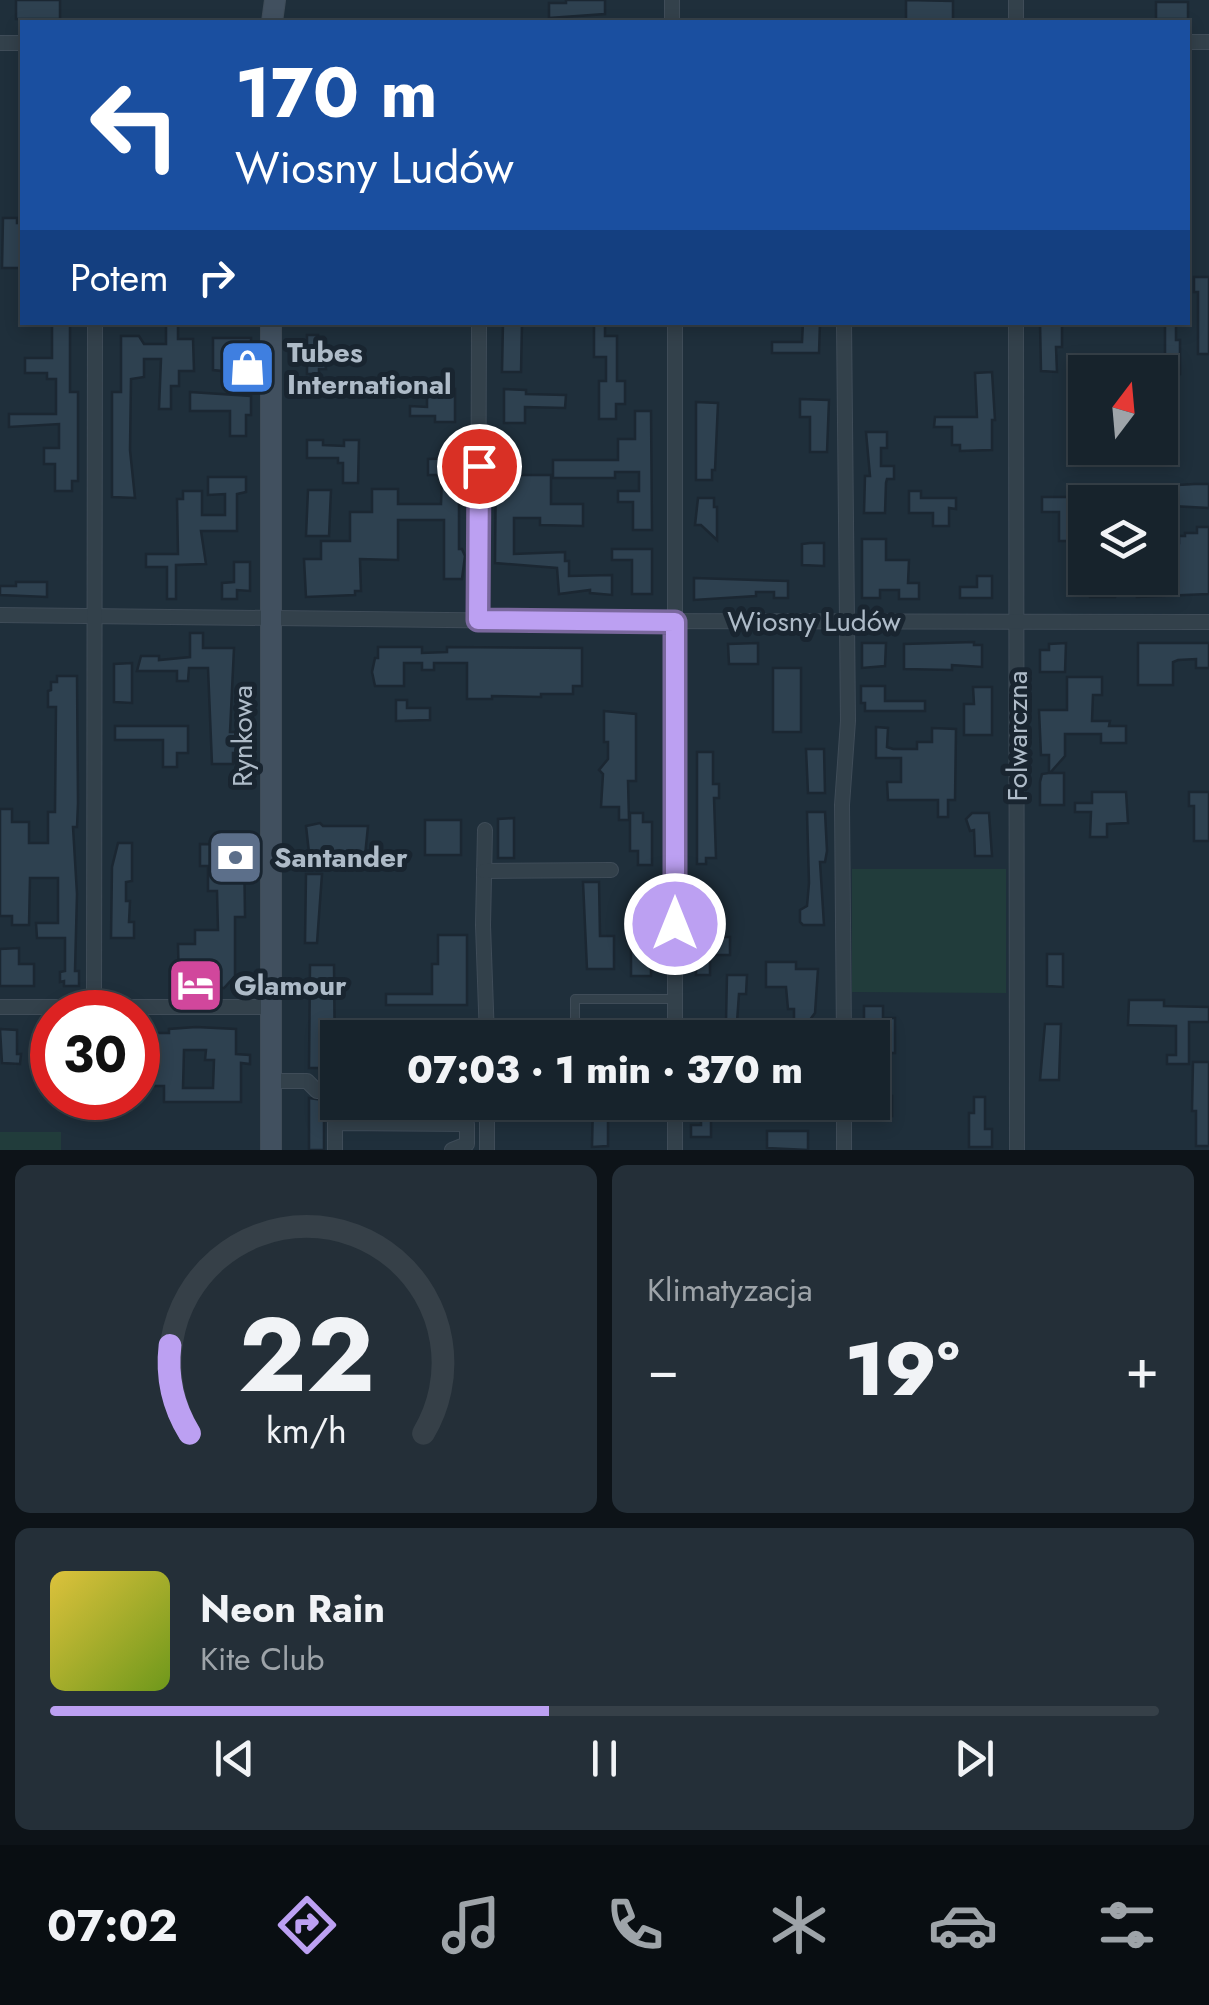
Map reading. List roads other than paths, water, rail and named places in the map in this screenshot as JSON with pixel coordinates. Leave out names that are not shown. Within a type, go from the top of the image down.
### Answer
[{"type":"street","points":[[94,990],[96,325]]},
{"type":"street","name":"Rynkowa","points":[[271,325],[271,1150]]},
{"type":"street","points":[[478,620],[479,325]]},
{"type":"street","points":[[675,325],[675,1020]]},
{"type":"street","points":[[844,325],[848,722],[841,869],[844,1020]]},
{"type":"street","name":"Folwarczna","points":[[1016,325],[1017,1150]]},
{"type":"street","name":"Wiosny Ludów","points":[[0,615],[675,622],[1209,622]]},
{"type":"street","points":[[485,830],[488,1020]]},
{"type":"street","points":[[484,870],[611,870]]},
{"type":"street","points":[[0,1007],[30,1007]]},
{"type":"street","points":[[160,1007],[270,1007]]},
{"type":"street","points":[[270,1081],[307,1081],[320,1091]]},
{"type":"street","points":[[488,1120],[488,1150]]},
{"type":"street","points":[[675,1120],[675,1150]]},
{"type":"street","points":[[844,1120],[844,1150]]},
{"type":"street","points":[[335,1150],[335,1123],[467,1124],[467,1144],[452,1150]]},
{"type":"lane","points":[[575,1020],[575,999],[675,999]]},
{"type":"place","name":"Tubes International","points":[[248,368]]},
{"type":"place","name":"Santander","points":[[235,857]]},
{"type":"place","name":"Glamour","points":[[195,985]]}]
